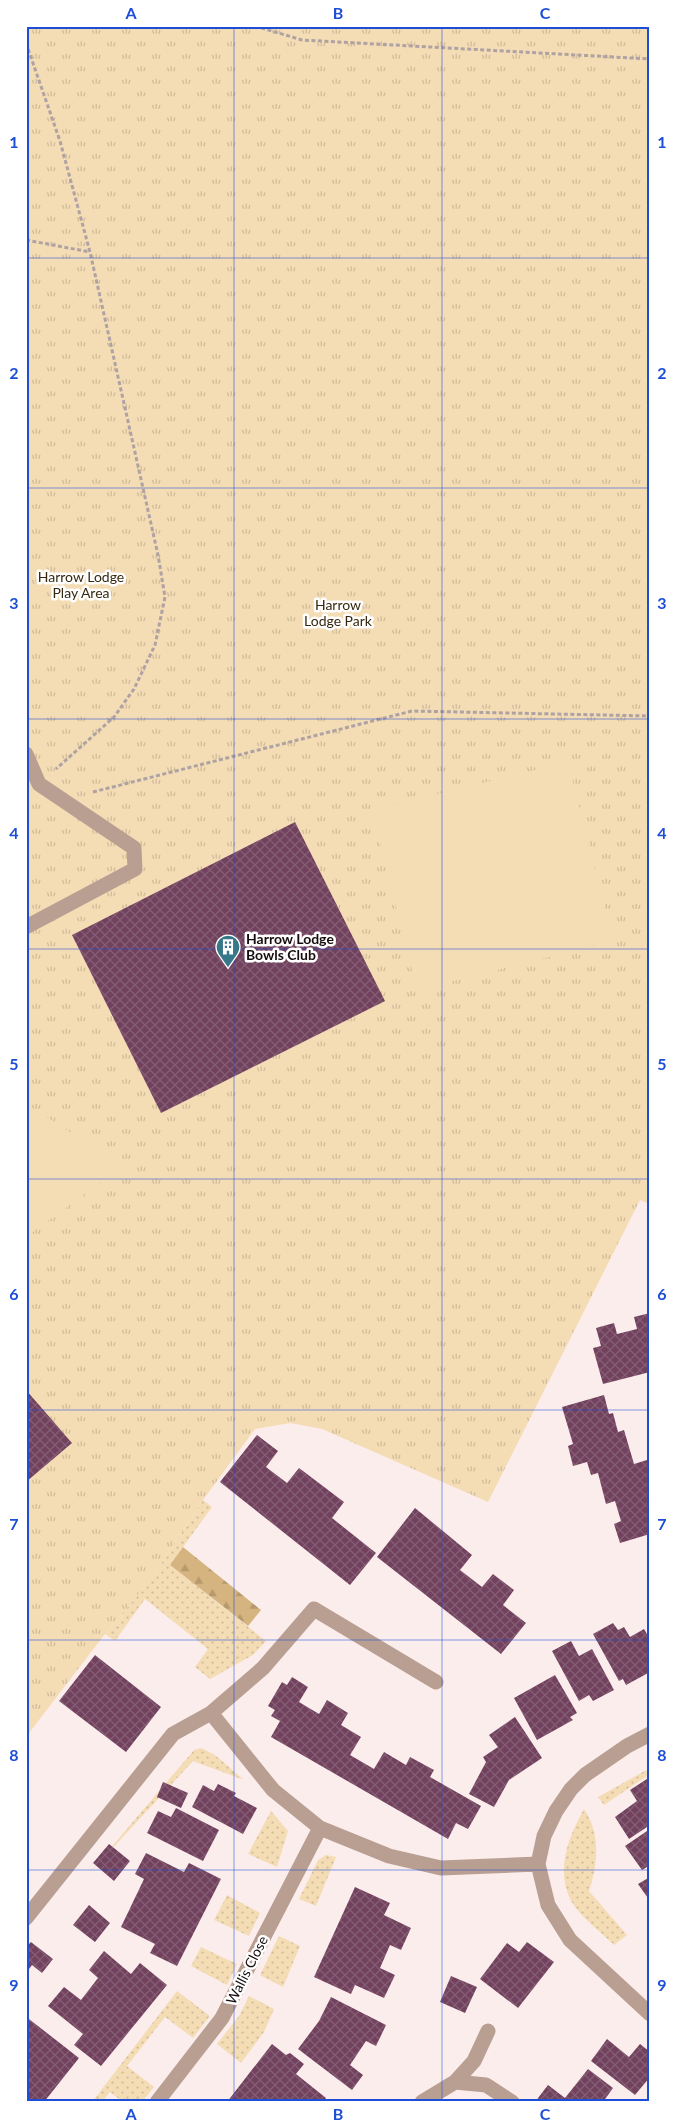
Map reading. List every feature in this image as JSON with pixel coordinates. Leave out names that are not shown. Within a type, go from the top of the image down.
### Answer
[{"type":"street","points":[[26,754],[33,788],[115,834],[134,848],[136,869],[26,927]]},
{"type":"street","points":[[26,1918],[173,1734],[211,1712],[263,1668],[314,1609],[436,1682]]},
{"type":"street","points":[[211,1712],[274,1790],[320,1828],[389,1856],[441,1868],[538,1864]]},
{"type":"street","points":[[650,1734],[627,1746],[585,1775],[571,1789],[556,1811],[548,1828],[538,1864],[548,1904],[570,1940],[650,2014]]},
{"type":"street","name":"Wallis Close","points":[[156,2102],[222,2018],[320,1828]]},
{"type":"street","points":[[422,2102],[455,2082],[474,2061],[488,2031]]},
{"type":"street","points":[[455,2082],[486,2085],[512,2102]]},
{"type":"path","points":[[255,26],[302,40],[650,59]]},
{"type":"path","points":[[26,43],[60,141],[90,252],[158,555],[165,597],[155,646],[134,689],[114,717],[33,788]]},
{"type":"path","points":[[26,240],[90,252]]},
{"type":"path","points":[[88,794],[412,711],[650,716]]},
{"type":"green space","name":"Harrow Lodge Park","points":[[26,26],[650,26],[650,1204],[640,1200],[488,1502],[322,1429],[290,1423],[255,1429],[203,1500],[151,1579],[105,1634],[26,1737]]},
{"type":"green space","points":[[568,762],[613,941],[417,990],[372,810]]},
{"type":"green space","points":[[26,1104],[123,1166],[26,1237]]},
{"type":"green space","points":[[203,1500],[212,1507],[170,1565],[266,1641],[253,1655],[210,1679],[195,1667],[208,1649],[145,1599],[115,1641],[105,1634],[151,1579]]},
{"type":"green space","points":[[183,1547],[261,1610],[248,1626],[170,1565]]},
{"type":"green space","points":[[201,1748],[215,1755],[244,1780],[193,1761],[86,1877],[194,1750]]},
{"type":"green space","points":[[650,1768],[650,1774],[604,1805],[598,1797]]},
{"type":"green space","points":[[584,1809],[593,1829],[596,1849],[596,1860],[589,1891],[627,1935],[614,1945],[576,1909],[567,1892],[564,1880],[565,1855],[568,1843]]},
{"type":"green space","points":[[271,1811],[288,1831],[277,1867],[248,1854]]},
{"type":"green space","points":[[326,1855],[336,1857],[316,1906],[299,1899],[318,1860]]},
{"type":"green space","points":[[227,1895],[260,1913],[249,1936],[214,1920]]},
{"type":"green space","points":[[279,1936],[300,1946],[283,1987],[260,1975]]},
{"type":"green space","points":[[201,1947],[237,1964],[227,1985],[191,1966]]},
{"type":"green space","points":[[177,1991],[210,2016],[193,2038],[165,2017],[127,2066],[154,2087],[142,2102],[123,2102],[110,2092],[102,2102],[92,2102]]},
{"type":"green space","points":[[249,1996],[274,2009],[264,2032],[241,2063],[217,2044],[239,2016]]},
{"type":"building","name":"Harrow Lodge Bowls Club","points":[[295,822],[385,1001],[161,1113],[72,935]]},
{"type":"building","points":[[650,1313],[650,1372],[603,1384],[593,1348],[601,1346],[596,1328],[614,1323],[617,1334],[637,1329],[634,1317]]},
{"type":"building","points":[[26,1390],[72,1443],[26,1482]]},
{"type":"building","points":[[604,1395],[609,1414],[613,1413],[618,1432],[624,1430],[634,1464],[647,1460],[650,1469],[650,1534],[620,1543],[614,1524],[621,1521],[615,1501],[606,1504],[598,1473],[591,1475],[587,1462],[573,1466],[568,1446],[573,1444],[562,1407]]},
{"type":"building","points":[[257,1435],[278,1451],[266,1467],[287,1483],[299,1468],[344,1502],[332,1518],[376,1553],[350,1585],[220,1482]]},
{"type":"building","points":[[415,1508],[472,1555],[460,1570],[482,1587],[493,1574],[514,1590],[503,1605],[526,1623],[501,1654],[377,1557]]},
{"type":"building","points":[[613,1623],[618,1630],[624,1627],[630,1637],[644,1629],[650,1639],[650,1672],[626,1685],[623,1679],[619,1681],[593,1634]]},
{"type":"building","points":[[571,1641],[579,1656],[592,1649],[614,1690],[593,1701],[589,1695],[579,1701],[552,1651]]},
{"type":"building","points":[[95,1655],[161,1707],[126,1752],[59,1701]]},
{"type":"building","points":[[555,1675],[577,1713],[570,1717],[573,1720],[537,1740],[514,1698]]},
{"type":"building","points":[[292,1677],[308,1687],[299,1702],[319,1714],[327,1700],[348,1713],[341,1725],[361,1737],[350,1755],[374,1769],[384,1752],[406,1765],[410,1757],[434,1770],[430,1777],[481,1806],[468,1829],[456,1823],[448,1839],[271,1737],[280,1721],[271,1716],[275,1710],[268,1706],[282,1682],[287,1685]]},
{"type":"building","points":[[515,1717],[542,1758],[509,1780],[494,1807],[469,1794],[486,1762],[483,1757],[498,1747],[489,1735]]},
{"type":"building","points":[[650,1777],[650,1825],[629,1839],[615,1817],[637,1801],[630,1790]]},
{"type":"building","points":[[163,1782],[188,1793],[181,1808],[157,1797]]},
{"type":"building","points":[[218,1784],[236,1793],[234,1796],[257,1808],[243,1834],[192,1807],[203,1785],[214,1791]]},
{"type":"building","points":[[176,1808],[219,1830],[203,1861],[147,1833],[158,1811],[171,1817]]},
{"type":"building","points":[[650,1829],[650,1870],[647,1867],[642,1870],[625,1846]]},
{"type":"building","points":[[109,1844],[130,1861],[114,1881],[93,1863]]},
{"type":"building","points":[[146,1853],[184,1872],[189,1863],[221,1879],[177,1966],[150,1953],[155,1944],[121,1927],[144,1879],[135,1874]]},
{"type":"building","points":[[650,1877],[650,1901],[638,1884]]},
{"type":"building","points":[[355,1887],[390,1903],[384,1915],[411,1928],[401,1950],[390,1945],[380,1968],[395,1975],[384,1998],[355,1985],[351,1994],[314,1977]]},
{"type":"building","points":[[89,1905],[110,1923],[95,1942],[73,1925]]},
{"type":"building","points":[[31,1942],[53,1959],[42,1973],[32,1965],[26,1973],[26,1947]]},
{"type":"building","points":[[527,1942],[554,1962],[518,2008],[480,1979],[507,1943],[519,1952]]},
{"type":"building","points":[[104,1951],[131,1974],[140,1963],[167,1985],[101,2066],[74,2045],[83,2034],[48,2006],[64,1987],[81,2000],[98,1978],[89,1970]]},
{"type":"building","points":[[451,1976],[477,1987],[465,2013],[440,2002]]},
{"type":"building","points":[[331,1997],[386,2025],[376,2046],[366,2041],[350,2065],[363,2075],[352,2090],[298,2049],[319,2021]]},
{"type":"building","points":[[29,2019],[79,2058],[44,2102],[33,2102],[26,2097],[26,2048],[29,2045],[26,2043],[26,2023]]},
{"type":"building","points":[[607,2039],[629,2057],[640,2044],[650,2052],[650,2077],[635,2095],[591,2061]]},
{"type":"building","points":[[272,2044],[286,2055],[290,2053],[304,2064],[296,2074],[326,2098],[323,2102],[227,2102]]},
{"type":"building","points":[[588,2069],[613,2088],[603,2102],[535,2102],[548,2085],[565,2098]]},
{"type":"place","name":"Harrow Lodge Bowls Club","points":[[228,968]]},
{"type":"park label","name":"Harrow Lodge Play Area","points":[[81,586]]}]
